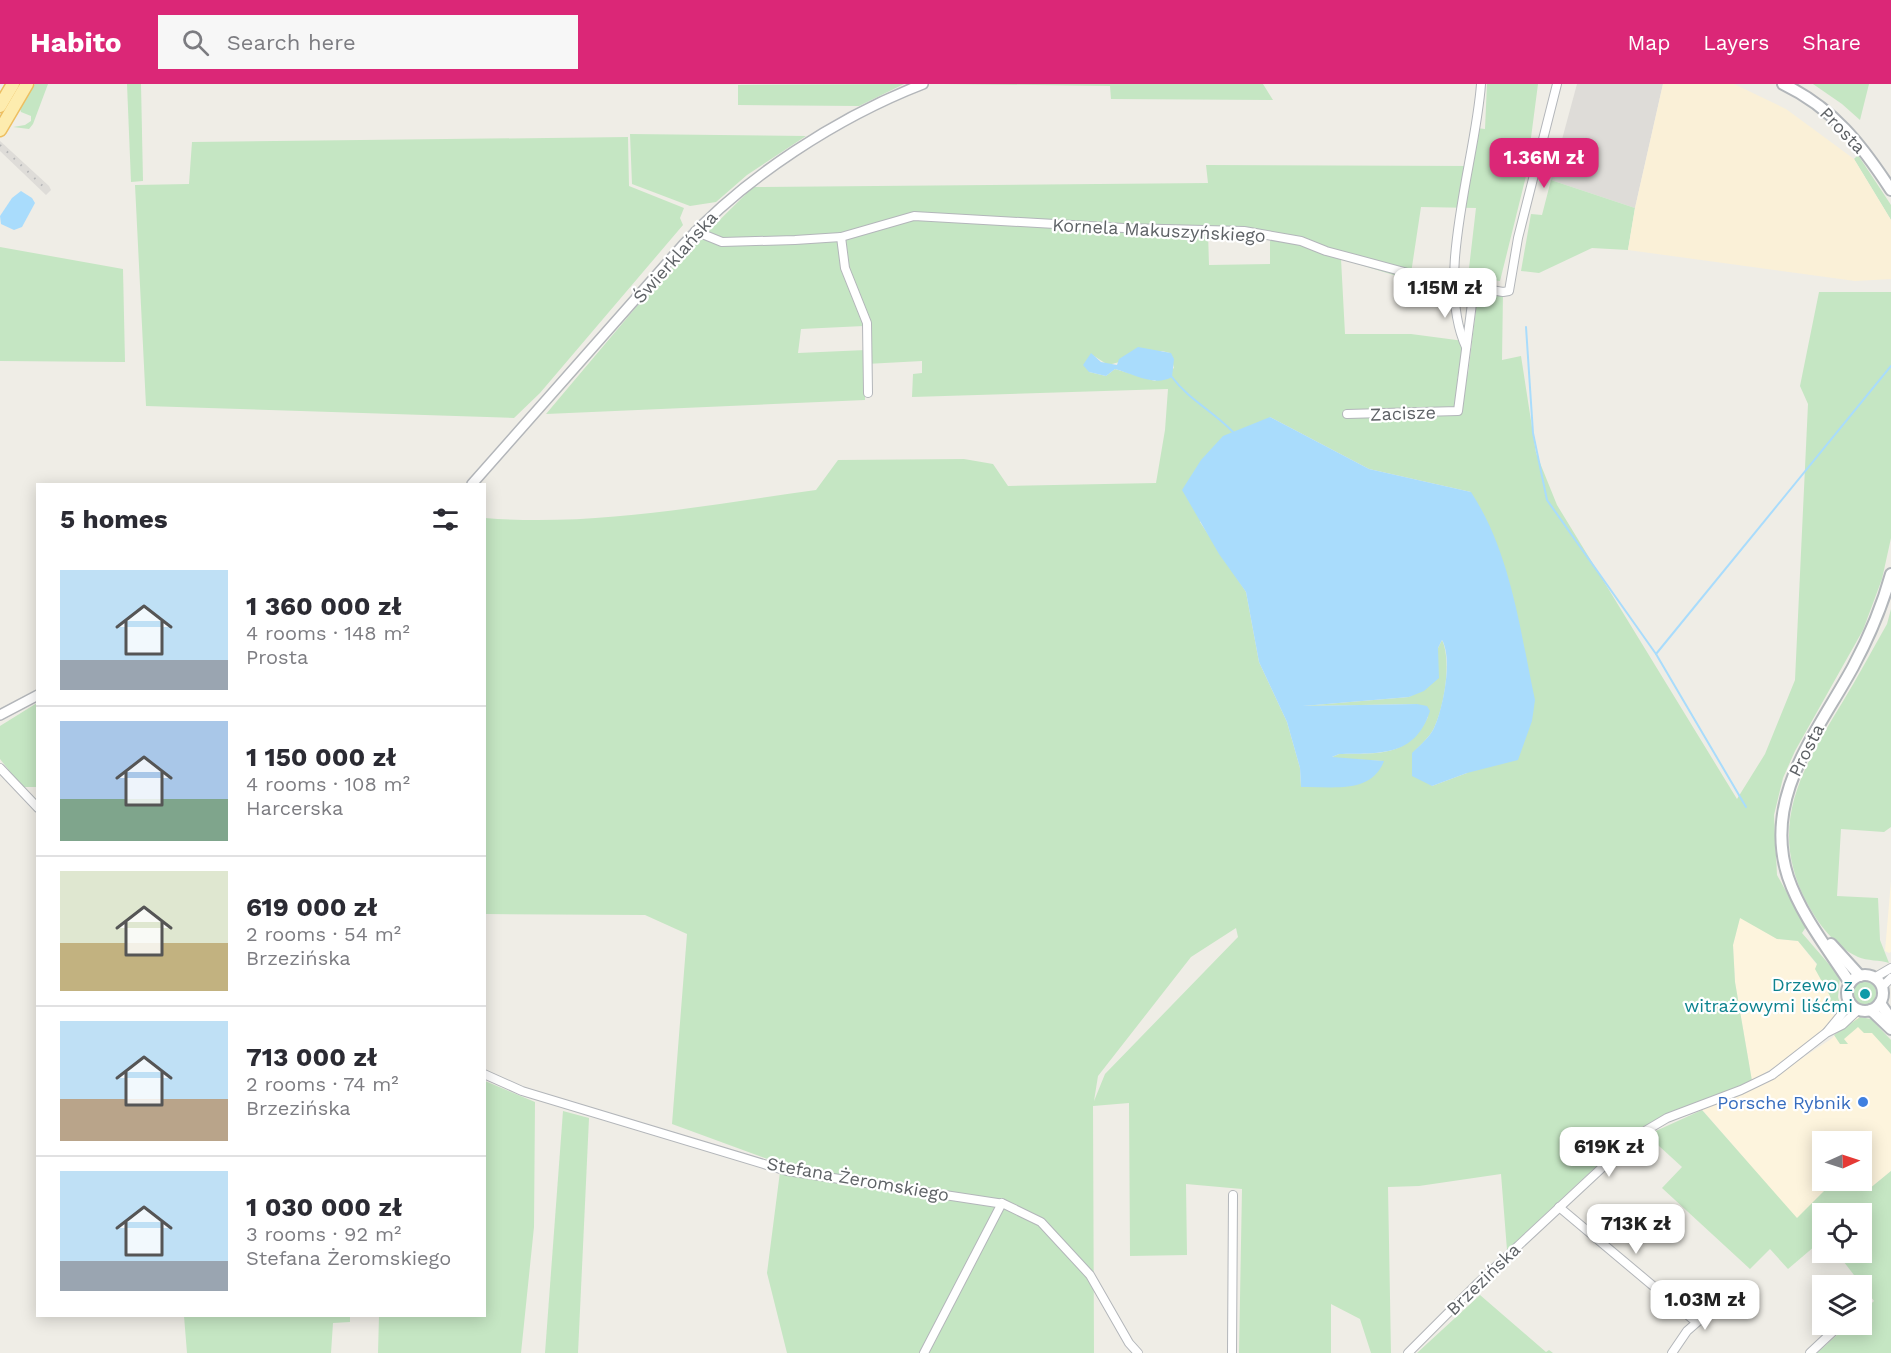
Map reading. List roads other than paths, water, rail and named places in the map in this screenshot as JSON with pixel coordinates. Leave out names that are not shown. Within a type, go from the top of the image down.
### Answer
[{"type":"main road","points":[[0,130],[27,84]]},
{"type":"main road","name":"Prosta","points":[[1783,84],[1817,103],[1841,122],[1859,143],[1891,190]]},
{"type":"main road","points":[[0,106],[11,87]]},
{"type":"main road","name":"Prosta","points":[[1850,983],[1797,900],[1786,869],[1781,840],[1784,801],[1803,752],[1868,636],[1891,574]]},
{"type":"main road","name":"Prosta","points":[[1818,932],[1860,976]]},
{"type":"main road","points":[[1860,976],[1874,978],[1882,987],[1880,1003],[1890,1025],[1871,1010],[1854,1007],[1847,992],[1850,983],[1860,976]]},
{"type":"main road","points":[[1871,1010],[1880,1003]]},
{"type":"street","name":"Świerklańska","points":[[473,483],[695,231],[734,195],[781,161],[874,106],[922,84]]},
{"type":"street","points":[[1466,346],[1458,318],[1455,285],[1460,225],[1481,84]]},
{"type":"street","name":"Kornela Makuszyńskiego","points":[[695,231],[722,242],[841,237],[914,216],[1124,228],[1244,231],[1301,241],[1326,251],[1455,285],[1497,292],[1509,291],[1518,238],[1557,84]]},
{"type":"street","points":[[841,237],[844,265],[867,323],[868,393]]},
{"type":"street","points":[[1466,346],[1474,288]]},
{"type":"street","name":"Zacisze","points":[[1347,414],[1458,411],[1466,346]]},
{"type":"street","points":[[0,715],[36,696]]},
{"type":"street","points":[[0,768],[36,806]]},
{"type":"street","points":[[1874,978],[1891,968]]},
{"type":"street","points":[[1882,987],[1891,978]]},
{"type":"street","name":"Brzezińska","points":[[1408,1353],[1559,1207],[1643,1131],[1772,1075],[1826,1033],[1854,1007]]},
{"type":"street","name":"Stefana Żeromskiego","points":[[486,1075],[522,1091],[787,1171],[1002,1203],[1041,1221],[1090,1275],[1129,1343],[1138,1353]]},
{"type":"street","points":[[1232,1353],[1233,1195]]},
{"type":"street","points":[[924,1353],[1002,1203]]},
{"type":"street","points":[[1559,1207],[1696,1322]]},
{"type":"street","points":[[1672,1353],[1696,1322],[1726,1297]]},
{"type":"street","points":[[1810,1353],[1829,1335]]},
{"type":"water","points":[[21,191],[32,198],[35,203],[22,227],[14,230],[1,224],[0,216],[12,198]]},
{"type":"water","points":[[1138,347],[1171,353],[1174,359],[1172,377],[1158,381],[1144,379],[1115,369],[1106,376],[1089,372],[1083,365],[1091,353],[1101,362],[1117,365],[1119,359]]},
{"type":"water","points":[[1270,417],[1369,469],[1471,492],[1485,516],[1505,566],[1519,620],[1535,700],[1532,721],[1518,760],[1467,773],[1432,786],[1412,776],[1412,753],[1432,731],[1446,684],[1447,659],[1442,640],[1438,648],[1439,678],[1424,691],[1409,697],[1303,706],[1417,704],[1427,706],[1430,711],[1415,737],[1405,745],[1394,750],[1339,754],[1332,757],[1384,761],[1378,772],[1370,779],[1349,786],[1301,787],[1300,768],[1287,722],[1259,662],[1246,592],[1219,554],[1182,490],[1201,460],[1223,436]]},
{"type":"waterway","points":[[1526,327],[1533,433],[1547,500],[1656,654],[1746,807]]},
{"type":"waterway","points":[[1656,654],[1891,366]]},
{"type":"waterway","points":[[1172,377],[1233,432]]},
{"type":"railway","points":[[0,145],[48,191]]},
{"type":"place","name":"Drzewo z witrażowymi liśćmi","points":[[1865,994]]},
{"type":"place","name":"Porsche Rybnik","points":[[1863,1102]]}]
